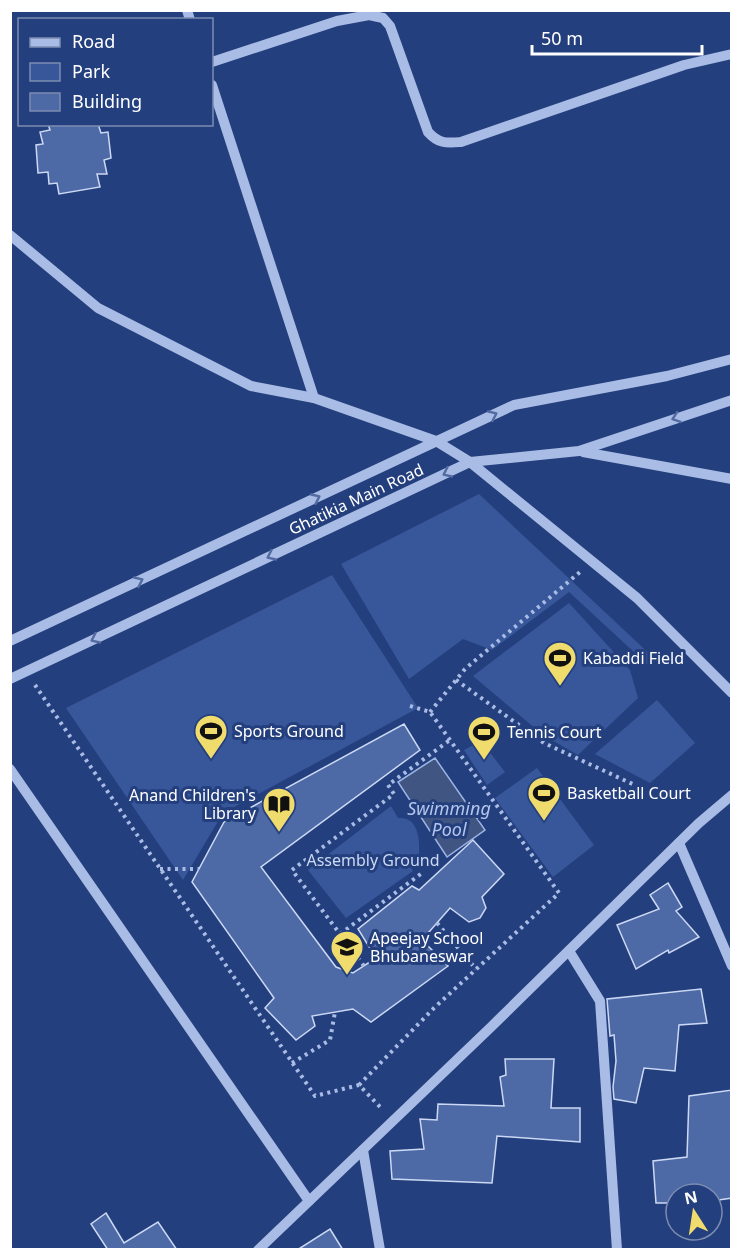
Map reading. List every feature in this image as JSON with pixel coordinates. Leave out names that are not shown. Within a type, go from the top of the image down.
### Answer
[{"type":"street","points":[[213,62],[337,21],[369,15],[383,18],[390,26],[428,132],[435,140],[448,143],[461,142],[684,65],[732,54]]},
{"type":"street","points":[[213,88],[314,398]]},
{"type":"street","points":[[10,235],[98,308],[251,386],[314,398],[436,441],[470,462],[637,598],[732,693]]},
{"type":"street","name":"Ghatikia Main Road","points":[[10,641],[514,405],[667,376],[732,359]]},
{"type":"street","name":"Ghatikia Main Road","points":[[10,679],[470,462],[579,451],[732,400]]},
{"type":"street","points":[[579,451],[732,479]]},
{"type":"street","points":[[10,769],[309,1201]]},
{"type":"street","points":[[258,1250],[679,843],[732,795]]},
{"type":"street","points":[[679,843],[732,966]]},
{"type":"street","points":[[569,951],[600,1001],[618,1250]]},
{"type":"street","points":[[363,1150],[380,1250]]},
{"type":"path","points":[[430,712],[465,669],[592,561]]},
{"type":"path","points":[[26,672],[315,1096],[359,1085],[434,1008],[559,893],[430,712],[407,705]]},
{"type":"path","points":[[456,680],[544,743],[639,787]]},
{"type":"path","points":[[364,966],[292,870],[394,794],[387,785],[450,740]]},
{"type":"path","points":[[160,868],[199,869]]},
{"type":"path","points":[[340,934],[422,873]]},
{"type":"path","points":[[437,923],[476,969]]},
{"type":"path","points":[[292,1063],[330,1040],[335,1012]]},
{"type":"path","points":[[359,1085],[393,1121]]},
{"type":"green space","points":[[479,494],[655,659],[649,666],[569,592],[492,650],[463,639],[409,679],[341,564]]},
{"type":"green space","name":"Sports Ground","points":[[332,575],[418,708],[223,813],[183,880],[66,708]]},
{"type":"green space","name":"Kabaddi Field","points":[[569,603],[630,670],[638,698],[578,755],[543,735],[473,676]]},
{"type":"green space","points":[[657,700],[695,743],[650,783],[595,754]]},
{"type":"green space","name":"Tennis Court","points":[[481,741],[505,772],[487,785],[464,750]]},
{"type":"green space","name":"Basketball Court","points":[[537,768],[594,845],[553,877],[495,798]]},
{"type":"green space","name":"Assembly Ground","points":[[391,806],[398,818],[410,821],[416,830],[419,854],[408,863],[413,871],[346,918],[308,870]]},
{"type":"water","name":"Swimming Pool","points":[[435,758],[485,830],[447,857],[398,782]]},
{"type":"building","points":[[49,126],[99,126],[101,133],[108,132],[111,158],[104,160],[107,174],[97,174],[100,187],[59,194],[57,183],[49,184],[48,172],[38,173],[36,145],[43,144],[40,132],[50,130]]},
{"type":"building","points":[[404,724],[420,750],[261,867],[336,967],[353,973],[376,958],[358,929],[412,886],[419,890],[473,840],[504,874],[482,897],[486,908],[480,918],[469,922],[450,908],[422,940],[448,966],[371,1022],[353,1009],[312,1016],[315,1026],[296,1040],[265,1008],[274,998],[192,882],[224,822]]},
{"type":"building","points":[[668,883],[682,907],[676,911],[699,937],[669,953],[668,950],[636,969],[617,925],[659,909],[650,895]]},
{"type":"building","points":[[701,989],[707,1023],[679,1025],[675,1071],[644,1068],[636,1103],[614,1099],[616,1061],[614,1035],[610,1036],[607,999]]},
{"type":"building","points":[[505,1059],[554,1059],[551,1108],[580,1108],[580,1142],[497,1136],[492,1183],[392,1179],[390,1151],[424,1149],[420,1119],[437,1120],[438,1104],[504,1106],[500,1077],[506,1075]]},
{"type":"building","points":[[732,1090],[732,1198],[724,1199],[724,1182],[664,1182],[664,1203],[656,1203],[653,1161],[687,1157],[689,1096]]},
{"type":"building","points":[[106,1213],[124,1243],[158,1222],[177,1250],[108,1250],[91,1224]]},
{"type":"building","points":[[330,1229],[343,1250],[297,1250]]},
{"type":"place","name":"Kabaddi Field","points":[[560,687]]},
{"type":"place","name":"Sports Ground","points":[[211,760]]},
{"type":"place","name":"Tennis Court","points":[[484,761]]},
{"type":"place","name":"Basketball Court","points":[[544,822]]},
{"type":"place","name":"Anand Children's Library","points":[[279,833]]},
{"type":"place","name":"Apeejay School Bhubaneswar","points":[[347,976]]}]
